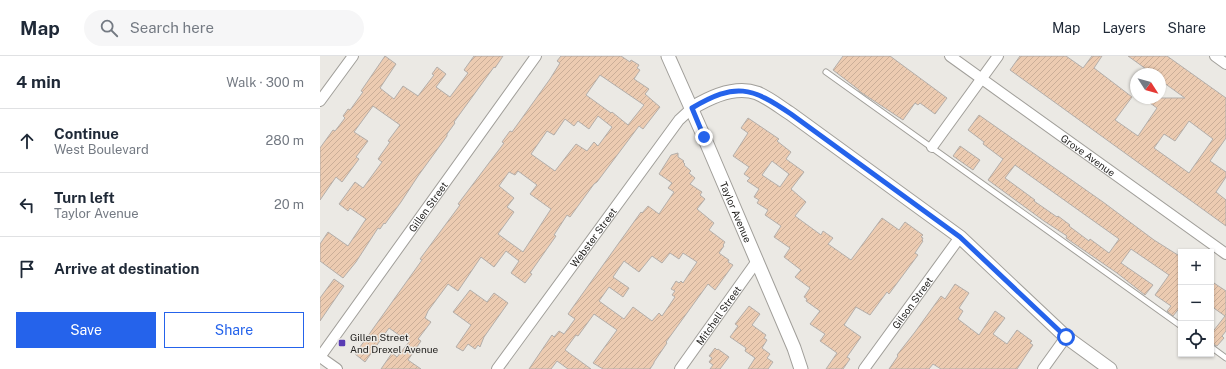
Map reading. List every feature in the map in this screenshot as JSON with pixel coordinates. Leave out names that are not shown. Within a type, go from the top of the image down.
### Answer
[{"type":"street","points":[[320,102],[353,56]]},
{"type":"street","name":"Gillen Street","points":[[320,357],[536,56]]},
{"type":"street","name":"Taylor Avenue","points":[[668,56],[692,108],[794,348],[801,369]]},
{"type":"street","name":"Grove Avenue","points":[[950,56],[1226,254]]},
{"type":"street","points":[[932,148],[998,56]]},
{"type":"street","points":[[1215,56],[1226,64]]},
{"type":"street","points":[[692,108],[714,96],[733,91],[751,92],[765,97],[791,114],[960,237],[1066,337],[1110,369]]},
{"type":"street","name":"Webster Street","points":[[497,369],[679,120],[692,108]]},
{"type":"street","name":"Gilson Street","points":[[864,369],[960,237]]},
{"type":"street","name":"Mitchell Street","points":[[680,369],[757,261]]},
{"type":"street","points":[[1043,369],[1066,337]]},
{"type":"street","points":[[320,357],[337,369]]},
{"type":"lane","points":[[826,72],[1178,324]]},
{"type":"lane","points":[[1214,349],[1226,358]]},
{"type":"building","points":[[385,56],[396,64],[380,88],[394,99],[403,86],[418,96],[434,75],[432,74],[437,67],[446,74],[436,87],[450,97],[468,73],[464,70],[474,56],[503,56],[454,122],[455,123],[447,136],[401,202],[385,224],[384,223],[380,229],[378,228],[356,262],[343,278],[320,261],[320,244],[328,232],[348,246],[366,219],[350,208],[348,211],[339,204],[355,182],[363,188],[382,162],[378,159],[390,142],[388,141],[400,125],[373,106],[354,132],[368,141],[356,157],[359,159],[342,182],[336,177],[320,200],[320,148],[333,130],[335,131],[345,118],[343,116],[348,109],[350,110],[363,92],[361,91]]},
{"type":"building","points":[[561,56],[621,56],[630,62],[631,60],[639,65],[637,68],[640,70],[634,79],[649,89],[645,94],[660,107],[643,129],[639,126],[570,217],[567,215],[554,235],[556,236],[530,273],[532,274],[525,283],[511,273],[519,261],[506,251],[494,267],[481,257],[458,291],[448,284],[428,311],[425,318],[431,322],[418,339],[421,341],[408,360],[421,369],[381,369],[392,353],[397,357],[409,342],[389,328],[365,362],[355,354],[422,260],[420,259],[460,205],[458,204],[504,143],[502,142],[510,131],[512,132],[550,79],[560,63],[557,61]],"holes":[[[600,75],[644,105],[628,125],[612,112],[611,113],[586,95]],[[598,116],[612,127],[598,146],[594,142],[587,151],[576,144],[555,171],[531,154],[547,131],[554,135],[565,119],[574,126],[578,121],[589,129]],[[518,171],[537,185],[530,194],[551,209],[523,252],[498,234],[514,212],[507,207],[514,198],[499,186],[509,172],[515,175]]]},
{"type":"building","points":[[843,56],[890,56],[947,98],[935,114],[920,103],[918,105],[915,103],[903,120],[859,91],[833,70]]},
{"type":"building","points":[[1020,56],[1066,56],[1083,68],[1092,56],[1102,56],[1094,68],[1130,95],[1130,100],[1115,120],[1138,136],[1157,108],[1151,104],[1166,104],[1166,98],[1185,98],[1166,84],[1166,68],[1145,68],[1128,56],[1167,56],[1226,98],[1226,138],[1210,161],[1226,172],[1226,177],[1216,192],[1226,200],[1226,226],[1010,70]],"holes":[[[1189,121],[1213,139],[1189,173],[1154,148],[1164,134],[1175,141]]]},
{"type":"building","points":[[979,115],[1103,202],[1154,240],[1178,255],[1178,310],[1173,316],[1167,311],[1171,306],[1155,295],[1169,275],[1131,249],[1121,263],[1153,285],[1145,295],[1117,273],[1066,238],[1067,236],[988,180],[1003,159],[983,144],[984,142],[968,130]],"holes":[[[1015,165],[1119,239],[1109,253],[1090,239],[1089,241],[1069,226],[1070,225],[1034,201],[1035,200],[1005,178]]]},
{"type":"building","points":[[748,118],[779,139],[777,141],[791,152],[786,159],[804,172],[791,189],[806,202],[795,216],[821,235],[823,231],[833,238],[828,244],[851,260],[882,218],[899,230],[905,222],[923,235],[921,237],[923,238],[923,241],[915,253],[918,255],[889,294],[887,292],[870,315],[856,307],[844,325],[861,337],[847,357],[850,359],[843,369],[826,369],[837,353],[820,341],[825,334],[810,324],[820,311],[806,301],[807,299],[804,297],[810,288],[795,277],[801,270],[784,257],[790,248],[774,237],[781,226],[765,215],[768,210],[757,203],[759,200],[754,197],[759,189],[747,181],[750,178],[744,174],[749,167],[733,156],[748,133],[741,128]],"holes":[[[772,161],[789,174],[780,187],[762,175]]]},
{"type":"building","points":[[960,146],[980,160],[973,170],[953,156]]},
{"type":"building","points":[[678,153],[678,157],[684,161],[684,165],[691,171],[689,173],[695,178],[690,184],[702,192],[700,195],[705,199],[697,209],[714,223],[709,230],[725,242],[719,253],[733,265],[715,290],[708,284],[666,342],[667,343],[650,369],[603,369],[593,363],[617,330],[594,314],[578,336],[576,335],[565,350],[591,369],[568,369],[557,361],[551,369],[529,369],[552,335],[554,337],[559,331],[564,334],[575,319],[568,314],[641,212],[642,213],[648,206],[659,214],[674,192],[668,188],[672,183],[659,174],[671,155]],"holes":[[[670,253],[679,259],[683,253],[697,262],[683,283],[681,281],[679,283],[676,281],[671,289],[675,291],[672,295],[675,297],[662,316],[659,313],[652,321],[633,307],[624,319],[599,301],[609,287],[623,297],[629,288],[613,277],[624,261],[639,272],[652,256],[662,263]]]},
{"type":"building","points":[[334,279],[344,286],[320,321],[320,298]]},
{"type":"building","points":[[1214,283],[1226,291],[1226,331],[1222,336],[1224,338],[1217,346],[1214,344],[1214,330],[1225,316],[1214,308]]},
{"type":"building","points":[[955,284],[969,293],[959,308],[963,311],[958,319],[979,335],[995,311],[1005,318],[993,334],[1007,344],[1017,330],[1032,341],[1030,343],[1033,345],[1017,369],[941,369],[933,364],[929,369],[889,369],[898,356],[897,355],[941,296],[945,299]]},
{"type":"building","points":[[470,290],[487,302],[494,293],[508,303],[484,337],[480,347],[478,345],[475,349],[468,344],[463,351],[456,347],[471,325],[453,312]]},
{"type":"building","points":[[749,306],[760,314],[752,325],[766,335],[764,338],[767,340],[762,348],[770,354],[767,358],[773,362],[768,369],[748,369],[755,358],[745,351],[746,348],[730,337],[738,326],[735,324]]},
{"type":"building","points":[[715,348],[729,357],[720,369],[710,369],[713,365],[709,362],[712,358],[709,356]]},
{"type":"place","name":"Gillen Street And Drexel Avenue","points":[[342,343]]},
{"type":"route","points":[[704,137],[692,108],[714,96],[739,90],[765,97],[791,114],[960,237],[1066,337]]}]
